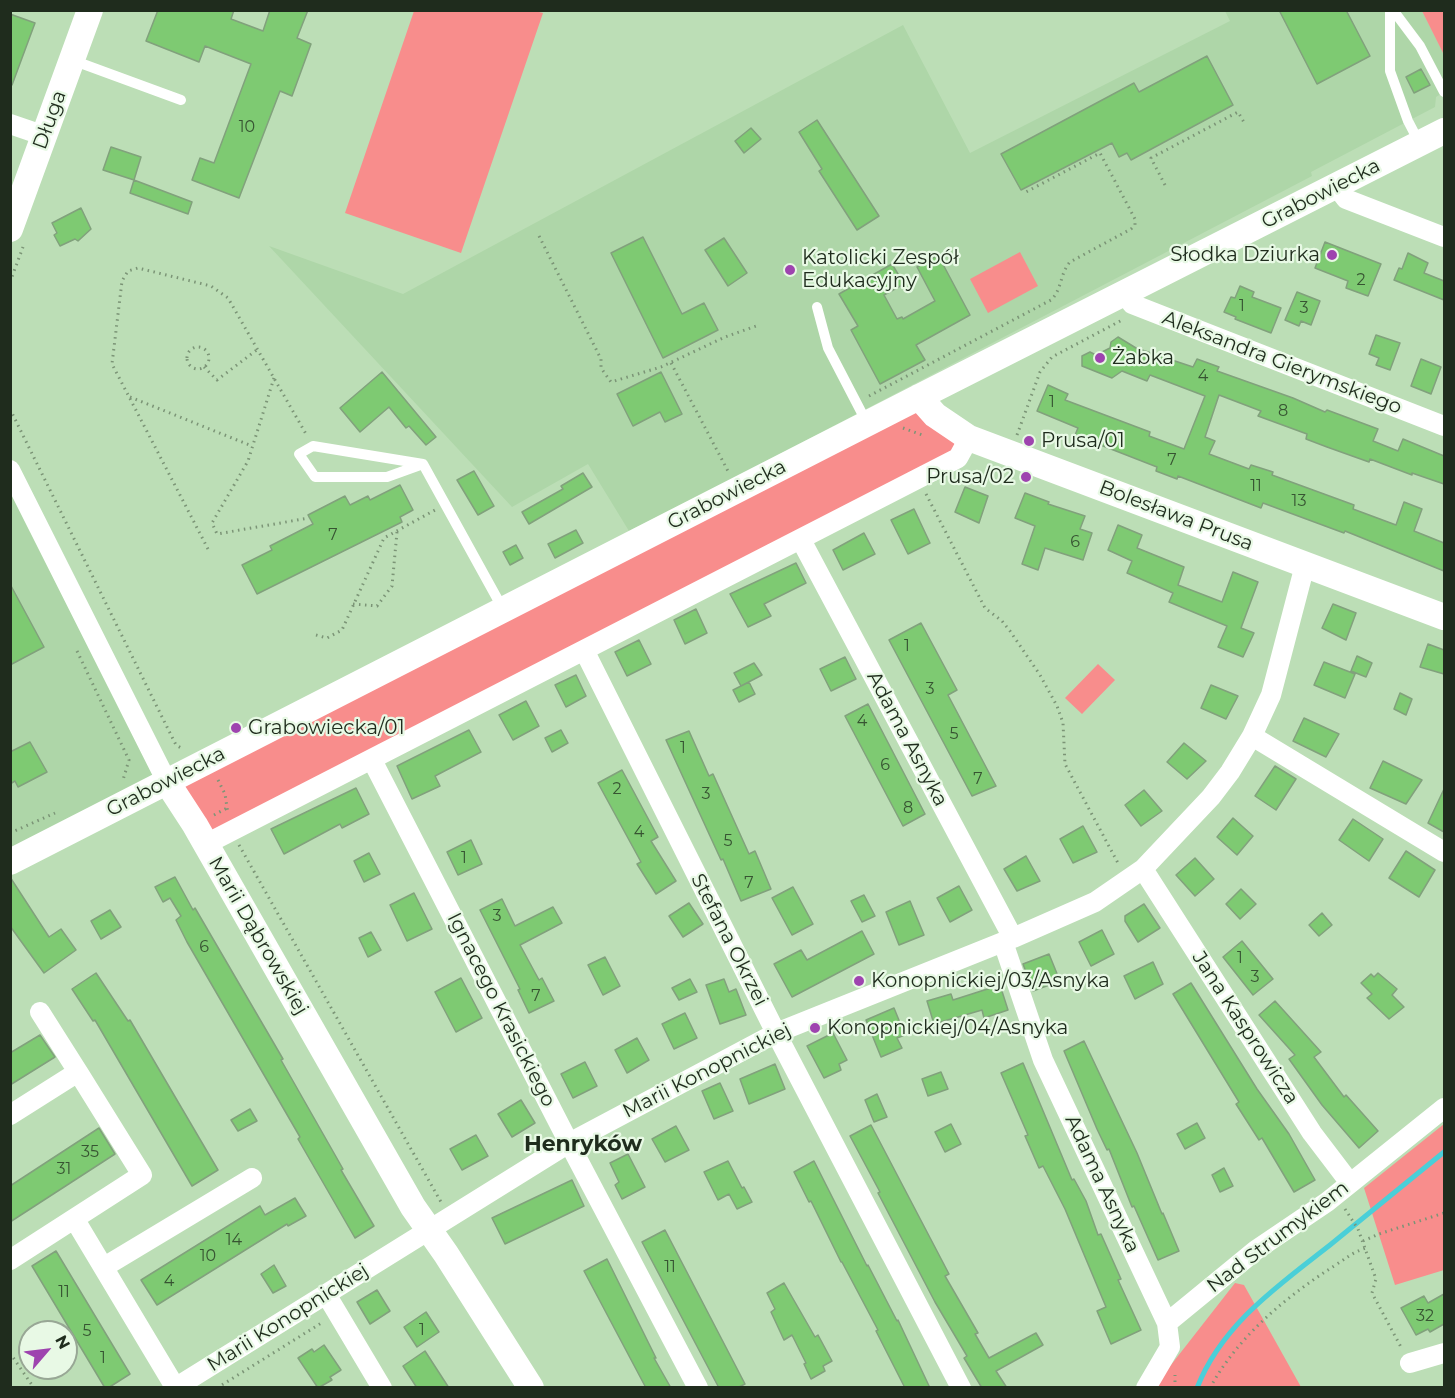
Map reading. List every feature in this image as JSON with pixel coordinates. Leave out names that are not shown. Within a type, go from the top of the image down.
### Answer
[{"type":"street","name":"Długa","points":[[10,229],[90,10]]},
{"type":"street","points":[[10,123],[45,136]]},
{"type":"street","name":"Grabowiecka","points":[[10,862],[503,609],[862,413],[919,397],[1128,298],[1336,186],[1444,131]]},
{"type":"street","points":[[1336,186],[1346,200],[1444,237]]},
{"type":"street","name":"Aleksandra Gierymskiego","points":[[1128,298],[1444,426]]},
{"type":"street","name":"Bolesława Prusa","points":[[919,397],[934,415],[969,438],[1444,616]]},
{"type":"street","points":[[206,844],[958,458],[969,438]]},
{"type":"street","name":"Marii Dąbrowskiej","points":[[10,470],[167,782],[206,844],[413,1207],[531,1388]]},
{"type":"street","name":"Adama Asnyka","points":[[801,540],[1008,940],[1043,1060],[1167,1323]]},
{"type":"street","name":"Marii Konopnickiej","points":[[175,1387],[569,1143],[776,1033],[1008,940],[1095,902],[1143,869],[1210,797],[1230,772],[1252,736],[1271,695],[1305,565]]},
{"type":"street","name":"Stefana Okrzei","points":[[584,650],[776,1033],[961,1388]]},
{"type":"street","points":[[1252,736],[1444,852]]},
{"type":"street","name":"Ignacego Krasickiego","points":[[372,760],[698,1388]]},
{"type":"street","name":"Jana Kasprowicza","points":[[1143,869],[1312,1133],[1350,1183]]},
{"type":"street","points":[[10,1260],[142,1176],[40,1012]]},
{"type":"street","points":[[10,1115],[78,1072]]},
{"type":"street","name":"Nad Strumykiem","points":[[1167,1323],[1256,1250],[1327,1202],[1444,1108]]},
{"type":"street","points":[[104,1268],[252,1178]]},
{"type":"street","points":[[75,1220],[175,1387]]},
{"type":"street","points":[[326,1294],[382,1388]]},
{"type":"street","points":[[1146,1388],[1170,1347],[1167,1323]]},
{"type":"street","points":[[1410,1363],[1444,1353]]},
{"type":"lane","points":[[1392,10],[1420,46],[1444,92]]},
{"type":"lane","points":[[1392,10],[1390,71],[1408,121],[1420,144]]},
{"type":"lane","points":[[72,60],[181,100]]},
{"type":"lane","points":[[817,307],[828,348],[862,413]]},
{"type":"lane","points":[[313,446],[423,464],[387,477],[315,477],[299,454],[313,446]]},
{"type":"lane","points":[[423,464],[503,609]]},
{"type":"path","points":[[1165,185],[1151,158],[1238,112],[1245,124]]},
{"type":"path","points":[[862,413],[1051,300],[1070,262],[1131,230],[1135,225],[1135,219],[1100,153],[1024,194]]},
{"type":"path","points":[[539,236],[601,359],[601,368],[611,382],[671,363],[725,337],[756,326]]},
{"type":"path","points":[[208,549],[112,364],[122,281],[128,271],[138,268],[203,284],[218,290],[232,304],[313,446]]},
{"type":"path","points":[[1010,453],[1040,372],[1052,357],[1130,316],[1128,298]]},
{"type":"path","points":[[193,348],[201,348],[208,352],[209,361],[204,367],[195,368],[189,363],[188,355],[193,348]]},
{"type":"path","points":[[204,367],[217,380],[258,349]]},
{"type":"path","points":[[671,363],[732,479]]},
{"type":"path","points":[[274,377],[248,461],[212,523],[217,534],[309,518]]},
{"type":"path","points":[[128,396],[252,446]]},
{"type":"path","points":[[10,410],[176,745],[185,751]]},
{"type":"path","points":[[918,479],[985,608],[1002,621],[1010,631],[1040,675],[1057,706],[1063,723],[1066,745],[1065,764],[1122,870]]},
{"type":"path","points":[[316,635],[327,638],[342,630],[384,538],[446,504]]},
{"type":"path","points":[[353,604],[377,606],[392,586],[397,531]]},
{"type":"path","points":[[77,651],[129,760],[123,781],[118,784]]},
{"type":"path","points":[[214,774],[225,794],[232,832],[442,1204]]},
{"type":"path","points":[[10,833],[56,813]]},
{"type":"path","points":[[1363,1241],[1444,1213]]},
{"type":"path","points":[[1352,1220],[1363,1241],[1376,1279],[1372,1293],[1410,1363]]},
{"type":"path","points":[[1210,1388],[1239,1347],[1264,1320],[1320,1275],[1355,1251],[1365,1248]]},
{"type":"path","points":[[10,1353],[34,1388]]},
{"type":"shaded area","points":[[414,11],[535,11],[543,13],[461,253],[345,213]]},
{"type":"shaded area","name":"Katolicki Zespół Edukacyjny","points":[[1225,11],[1422,11],[1444,55],[1444,92],[1436,97],[1435,107],[1311,172],[1312,176],[629,531],[588,464],[512,507],[269,246],[403,294],[903,25],[970,153],[1230,21]]},
{"type":"shaded area","points":[[1422,11],[1444,11],[1444,55]]},
{"type":"shaded area","points":[[1020,252],[1038,286],[988,313],[970,279]]},
{"type":"shaded area","points":[[919,397],[969,438],[958,458],[206,844],[167,782]]},
{"type":"shaded area","points":[[10,470],[167,782],[10,862]]},
{"type":"shaded area","points":[[1098,664],[1115,680],[1082,714],[1065,698]]},
{"type":"shaded area","points":[[1444,1124],[1444,1270],[1395,1285],[1364,1188]]},
{"type":"shaded area","points":[[1235,1283],[1244,1285],[1301,1387],[1153,1388]]},
{"type":"building","points":[[158,10],[234,10],[231,19],[263,31],[270,10],[308,10],[297,38],[311,44],[292,96],[280,91],[239,198],[192,180],[200,158],[214,163],[251,64],[205,46],[199,62],[146,41]]},
{"type":"building","points":[[1279,10],[1346,10],[1370,56],[1317,84]]},
{"type":"building","points":[[10,14],[35,23],[12,85],[10,85]]},
{"type":"building","points":[[1207,56],[1233,105],[1131,160],[1127,153],[1119,157],[1112,143],[1021,190],[1001,154],[1134,83],[1139,92]]},
{"type":"building","points":[[1421,69],[1430,85],[1414,93],[1406,77]]},
{"type":"building","points":[[817,120],[879,216],[857,230],[819,171],[822,169],[799,132]]},
{"type":"building","points":[[751,128],[761,139],[744,153],[735,141]]},
{"type":"building","points":[[111,147],[141,157],[134,180],[103,170]]},
{"type":"building","points":[[134,180],[192,202],[188,214],[130,193]]},
{"type":"building","points":[[81,208],[91,229],[78,241],[75,239],[60,246],[54,235],[57,233],[52,223]]},
{"type":"building","points":[[643,237],[682,314],[704,303],[718,330],[663,358],[611,253]]},
{"type":"building","points":[[724,238],[747,273],[728,286],[705,250]]},
{"type":"building","points":[[1325,242],[1381,264],[1368,296],[1346,288],[1348,281],[1315,268]]},
{"type":"building","points":[[1408,253],[1428,263],[1424,273],[1444,281],[1444,300],[1394,280],[1399,268],[1402,269]]},
{"type":"building","points":[[938,255],[970,315],[916,345],[925,360],[880,384],[851,330],[858,326],[839,294],[892,264],[904,284],[884,295],[897,319],[902,317],[903,319],[935,301],[917,267]]},
{"type":"building","points":[[1240,286],[1254,292],[1252,297],[1281,308],[1271,333],[1235,319],[1236,317],[1224,312],[1231,297],[1235,298]]},
{"type":"building","points":[[1297,292],[1320,301],[1311,325],[1301,321],[1299,326],[1285,320]]},
{"type":"building","points":[[1376,335],[1400,343],[1390,370],[1376,365],[1379,358],[1369,354]]},
{"type":"building","points":[[1118,337],[1136,348],[1193,367],[1197,359],[1219,367],[1217,371],[1325,412],[1327,410],[1378,429],[1373,441],[1398,451],[1403,439],[1444,456],[1444,484],[1370,459],[1369,462],[1306,439],[1307,434],[1258,416],[1261,411],[1219,395],[1205,437],[1215,441],[1209,454],[1249,469],[1251,465],[1273,472],[1272,475],[1354,505],[1353,509],[1396,525],[1404,502],[1422,509],[1414,531],[1444,543],[1444,571],[1345,531],[1344,533],[1263,503],[1261,508],[1178,476],[1177,479],[1156,471],[1157,467],[1075,435],[1078,428],[1037,411],[1048,385],[1068,394],[1065,400],[1150,432],[1149,436],[1184,449],[1205,396],[1150,375],[1147,381],[1122,371],[1112,378],[1082,366],[1082,356],[1090,352],[1096,355],[1110,348],[1111,342]]},
{"type":"building","points":[[1421,359],[1441,367],[1431,394],[1411,386]]},
{"type":"building","points":[[382,372],[436,437],[426,445],[409,426],[406,428],[389,407],[360,432],[340,408]]},
{"type":"building","points":[[661,372],[682,414],[665,422],[660,412],[633,426],[617,394]]},
{"type":"building","points":[[474,471],[494,506],[478,515],[457,480]]},
{"type":"building","points":[[583,473],[592,487],[529,524],[522,512],[563,489],[561,486]]},
{"type":"building","points":[[400,485],[413,510],[400,517],[402,522],[257,594],[242,565],[272,550],[270,546],[313,524],[308,515],[345,496],[350,505],[368,496],[370,500]]},
{"type":"building","points":[[965,487],[988,496],[979,523],[955,512]]},
{"type":"building","points":[[1025,493],[1049,502],[1048,504],[1085,516],[1080,529],[1092,533],[1083,560],[1045,548],[1038,570],[1022,564],[1035,526],[1015,518]]},
{"type":"building","points":[[914,509],[930,543],[908,554],[891,520]]},
{"type":"building","points":[[1118,525],[1142,535],[1137,548],[1184,567],[1178,585],[1222,602],[1233,572],[1258,582],[1241,628],[1254,633],[1243,657],[1218,647],[1227,626],[1169,602],[1173,593],[1127,573],[1132,561],[1108,550]]},
{"type":"building","points":[[576,530],[583,543],[555,558],[548,544]]},
{"type":"building","points":[[864,533],[875,554],[843,570],[833,550]]},
{"type":"building","points":[[516,545],[523,558],[510,565],[503,552]]},
{"type":"building","points":[[796,563],[806,583],[764,604],[771,616],[748,627],[730,594]]},
{"type":"building","points":[[10,584],[44,647],[10,665]]},
{"type":"building","points":[[1333,604],[1356,613],[1346,640],[1322,628]]},
{"type":"building","points":[[696,609],[707,633],[685,644],[674,620]]},
{"type":"building","points":[[921,623],[957,690],[948,695],[996,786],[972,796],[889,640]]},
{"type":"building","points":[[639,640],[651,664],[627,676],[615,652]]},
{"type":"building","points":[[1428,644],[1444,650],[1444,674],[1420,667]]},
{"type":"building","points":[[1357,656],[1372,663],[1366,677],[1351,671]]},
{"type":"building","points":[[845,657],[856,679],[831,691],[820,669]]},
{"type":"building","points":[[1324,662],[1355,674],[1345,698],[1314,685]]},
{"type":"building","points":[[754,663],[762,675],[741,686],[734,673]]},
{"type":"building","points":[[576,675],[586,696],[566,707],[555,685]]},
{"type":"building","points":[[749,682],[755,694],[739,702],[733,690]]},
{"type":"building","points":[[1211,685],[1238,696],[1226,719],[1201,708]]},
{"type":"building","points":[[1400,693],[1412,699],[1406,715],[1394,709]]},
{"type":"building","points":[[526,701],[539,726],[513,740],[499,715]]},
{"type":"building","points":[[868,704],[925,814],[903,826],[845,716]]},
{"type":"building","points":[[1304,718],[1339,734],[1326,757],[1293,741]]},
{"type":"building","points":[[469,730],[481,752],[435,776],[440,786],[412,799],[397,766]]},
{"type":"building","points":[[561,730],[568,743],[552,752],[545,738]]},
{"type":"building","points":[[689,731],[709,776],[713,774],[749,854],[755,851],[771,889],[741,901],[666,740]]},
{"type":"building","points":[[30,742],[47,772],[18,787],[15,781],[10,784],[10,752]]},
{"type":"building","points":[[1184,743],[1206,761],[1187,779],[1167,762]]},
{"type":"building","points":[[1383,761],[1422,780],[1406,804],[1370,788]]},
{"type":"building","points":[[1275,766],[1296,779],[1276,810],[1255,796]]},
{"type":"building","points":[[622,770],[658,837],[651,841],[676,881],[656,894],[637,864],[641,862],[598,783]]},
{"type":"building","points":[[356,788],[369,814],[342,828],[340,824],[284,854],[271,829]]},
{"type":"building","points":[[1444,789],[1444,832],[1428,823]]},
{"type":"building","points":[[1144,790],[1162,811],[1141,826],[1125,805]]},
{"type":"building","points":[[1233,818],[1253,836],[1237,855],[1217,837]]},
{"type":"building","points":[[1353,819],[1383,839],[1369,861],[1339,840]]},
{"type":"building","points":[[1083,826],[1097,852],[1073,863],[1060,839]]},
{"type":"building","points":[[471,840],[482,864],[458,875],[447,852]]},
{"type":"building","points":[[1406,851],[1435,870],[1419,897],[1389,878]]},
{"type":"building","points":[[369,853],[380,874],[364,882],[354,861]]},
{"type":"building","points":[[1026,856],[1040,881],[1017,891],[1004,869]]},
{"type":"building","points":[[1195,858],[1214,879],[1195,896],[1176,875]]},
{"type":"building","points":[[10,877],[49,937],[61,929],[76,950],[44,973],[10,926]]},
{"type":"building","points":[[175,877],[283,1059],[281,1060],[374,1226],[355,1238],[298,1139],[300,1137],[187,942],[176,920],[181,916],[170,898],[163,902],[155,887]]},
{"type":"building","points":[[959,886],[972,910],[950,922],[937,898]]},
{"type":"building","points":[[793,887],[813,924],[792,935],[772,898]]},
{"type":"building","points":[[1241,889],[1256,904],[1240,919],[1226,904]]},
{"type":"building","points":[[414,893],[432,929],[407,941],[390,905]]},
{"type":"building","points":[[864,895],[875,916],[862,922],[851,901]]},
{"type":"building","points":[[502,899],[515,926],[553,907],[562,923],[520,945],[539,980],[542,978],[554,1001],[529,1013],[518,990],[520,989],[480,910]]},
{"type":"building","points":[[910,901],[924,935],[899,945],[886,912]]},
{"type":"building","points":[[689,903],[703,924],[683,937],[669,916]]},
{"type":"building","points":[[1144,904],[1160,928],[1138,942],[1125,921],[1125,916]]},
{"type":"building","points":[[110,910],[121,927],[101,939],[91,921]]},
{"type":"building","points":[[1322,913],[1332,925],[1319,936],[1309,925]]},
{"type":"building","points":[[1102,930],[1114,954],[1091,966],[1079,942]]},
{"type":"building","points":[[862,931],[874,954],[792,997],[774,964],[801,950],[807,960]]},
{"type":"building","points":[[371,932],[381,950],[368,957],[359,938]]},
{"type":"building","points":[[1242,941],[1273,979],[1253,995],[1223,957]]},
{"type":"building","points":[[1049,954],[1060,981],[1033,991],[1023,964]]},
{"type":"building","points":[[605,957],[620,986],[603,995],[588,965]]},
{"type":"building","points":[[1153,962],[1163,984],[1135,999],[1124,976]]},
{"type":"building","points":[[96,973],[128,1021],[130,1020],[218,1170],[192,1186],[95,1020],[93,1021],[72,989]]},
{"type":"building","points":[[1378,973],[1397,989],[1392,995],[1404,1007],[1389,1019],[1367,998],[1372,994],[1361,983],[1371,974],[1374,977]]},
{"type":"building","points":[[461,978],[482,1018],[456,1032],[435,992]]},
{"type":"building","points":[[690,979],[697,992],[679,1000],[672,988]]},
{"type":"building","points":[[724,979],[729,992],[736,989],[746,1015],[720,1024],[706,985]]},
{"type":"building","points":[[1191,983],[1257,1089],[1289,1134],[1315,1180],[1294,1192],[1262,1138],[1259,1140],[1236,1104],[1239,1102],[1173,994]]},
{"type":"building","points":[[1000,985],[1008,1010],[984,1018],[982,1010],[934,1024],[927,1001],[951,994],[953,1000]]},
{"type":"building","points":[[1275,1001],[1321,1052],[1314,1057],[1344,1097],[1346,1095],[1378,1131],[1359,1148],[1322,1105],[1289,1059],[1295,1055],[1259,1015]]},
{"type":"building","points":[[894,1008],[905,1035],[897,1038],[902,1048],[881,1057],[866,1020]]},
{"type":"building","points":[[685,1013],[697,1038],[674,1049],[662,1024]]},
{"type":"building","points":[[833,1033],[847,1060],[839,1064],[841,1070],[824,1078],[807,1046]]},
{"type":"building","points":[[40,1035],[55,1057],[10,1085],[10,1053]]},
{"type":"building","points":[[637,1038],[649,1060],[627,1073],[615,1050]]},
{"type":"building","points":[[1084,1041],[1137,1153],[1179,1251],[1158,1260],[1134,1206],[1132,1207],[1109,1149],[1107,1150],[1097,1129],[1064,1051]]},
{"type":"building","points":[[585,1062],[597,1086],[573,1098],[561,1074]]},
{"type":"building","points":[[1023,1063],[1072,1180],[1074,1179],[1086,1201],[1098,1235],[1101,1234],[1121,1279],[1118,1280],[1141,1330],[1111,1344],[1097,1311],[1106,1307],[1065,1209],[1043,1166],[1039,1168],[1025,1136],[1028,1135],[1001,1073]]},
{"type":"building","points":[[775,1064],[785,1089],[749,1104],[740,1079]]},
{"type":"building","points":[[941,1072],[948,1089],[928,1096],[922,1079]]},
{"type":"building","points":[[720,1083],[733,1111],[714,1119],[702,1091]]},
{"type":"building","points":[[877,1094],[887,1117],[874,1122],[865,1100]]},
{"type":"building","points":[[521,1100],[535,1123],[512,1137],[498,1114]]},
{"type":"building","points":[[250,1109],[257,1121],[238,1131],[231,1120]]},
{"type":"building","points":[[1197,1123],[1205,1138],[1185,1149],[1177,1134]]},
{"type":"building","points":[[951,1124],[961,1144],[945,1152],[935,1132]]},
{"type":"building","points":[[871,1125],[949,1274],[945,1276],[978,1333],[975,1334],[989,1358],[1036,1333],[1043,1345],[996,1371],[1007,1388],[982,1388],[964,1358],[967,1356],[935,1302],[878,1193],[880,1192],[850,1136]]},
{"type":"building","points":[[676,1126],[689,1150],[665,1162],[652,1139]]},
{"type":"building","points":[[99,1128],[115,1154],[10,1222],[10,1186]]},
{"type":"building","points":[[476,1135],[488,1156],[462,1170],[450,1149]]},
{"type":"building","points":[[628,1154],[645,1187],[622,1199],[615,1185],[619,1182],[610,1163]]},
{"type":"building","points":[[728,1161],[752,1202],[737,1209],[729,1194],[718,1200],[704,1172]]},
{"type":"building","points":[[814,1161],[867,1266],[898,1320],[930,1388],[905,1388],[876,1331],[878,1330],[811,1201],[809,1202],[794,1172]]},
{"type":"building","points":[[1224,1168],[1233,1186],[1220,1192],[1212,1175]]},
{"type":"building","points":[[572,1180],[584,1206],[505,1244],[492,1218]]},
{"type":"building","points":[[295,1198],[306,1216],[288,1226],[287,1224],[157,1305],[141,1280],[260,1206],[265,1215]]},
{"type":"building","points":[[665,1230],[745,1384],[737,1388],[719,1388],[642,1242]]},
{"type":"building","points":[[56,1251],[130,1374],[105,1388],[78,1343],[78,1320],[64,1320],[32,1266]]},
{"type":"building","points":[[607,1259],[656,1358],[654,1358],[671,1388],[646,1388],[584,1271]]},
{"type":"building","points":[[274,1265],[286,1286],[273,1293],[261,1274]]},
{"type":"building","points":[[784,1283],[815,1337],[818,1335],[832,1361],[823,1366],[825,1371],[811,1379],[792,1335],[784,1340],[771,1312],[775,1309],[767,1293]]},
{"type":"building","points":[[377,1290],[390,1311],[370,1324],[357,1302]]},
{"type":"building","points":[[1444,1294],[1444,1324],[1430,1332],[1428,1329],[1416,1335],[1401,1308],[1424,1296],[1428,1303]]},
{"type":"building","points":[[426,1312],[439,1332],[417,1347],[404,1327]]},
{"type":"building","points":[[324,1345],[341,1370],[330,1377],[332,1380],[318,1388],[298,1358]]},
{"type":"building","points":[[425,1351],[449,1388],[417,1388],[403,1366]]},
{"type":"waterway","points":[[1197,1388],[1221,1344],[1254,1308],[1291,1275],[1444,1152]]},
{"type":"place","name":"Słodka Dziurka","points":[[1332,255]]},
{"type":"place","name":"Katolicki Zespół Edukacyjny","points":[[790,270]]},
{"type":"place","name":"Żabka","points":[[1100,358]]},
{"type":"place","name":"Prusa/01","points":[[1029,441]]},
{"type":"place","name":"Prusa/02","points":[[1026,477]]},
{"type":"place","name":"Grabowiecka/01","points":[[236,728]]},
{"type":"place","name":"Konopnickiej/03/Asnyka","points":[[859,981]]},
{"type":"place","name":"Konopnickiej/04/Asnyka","points":[[815,1028]]},
{"type":"district","name":"Henryków","points":[[583,1145]]}]
